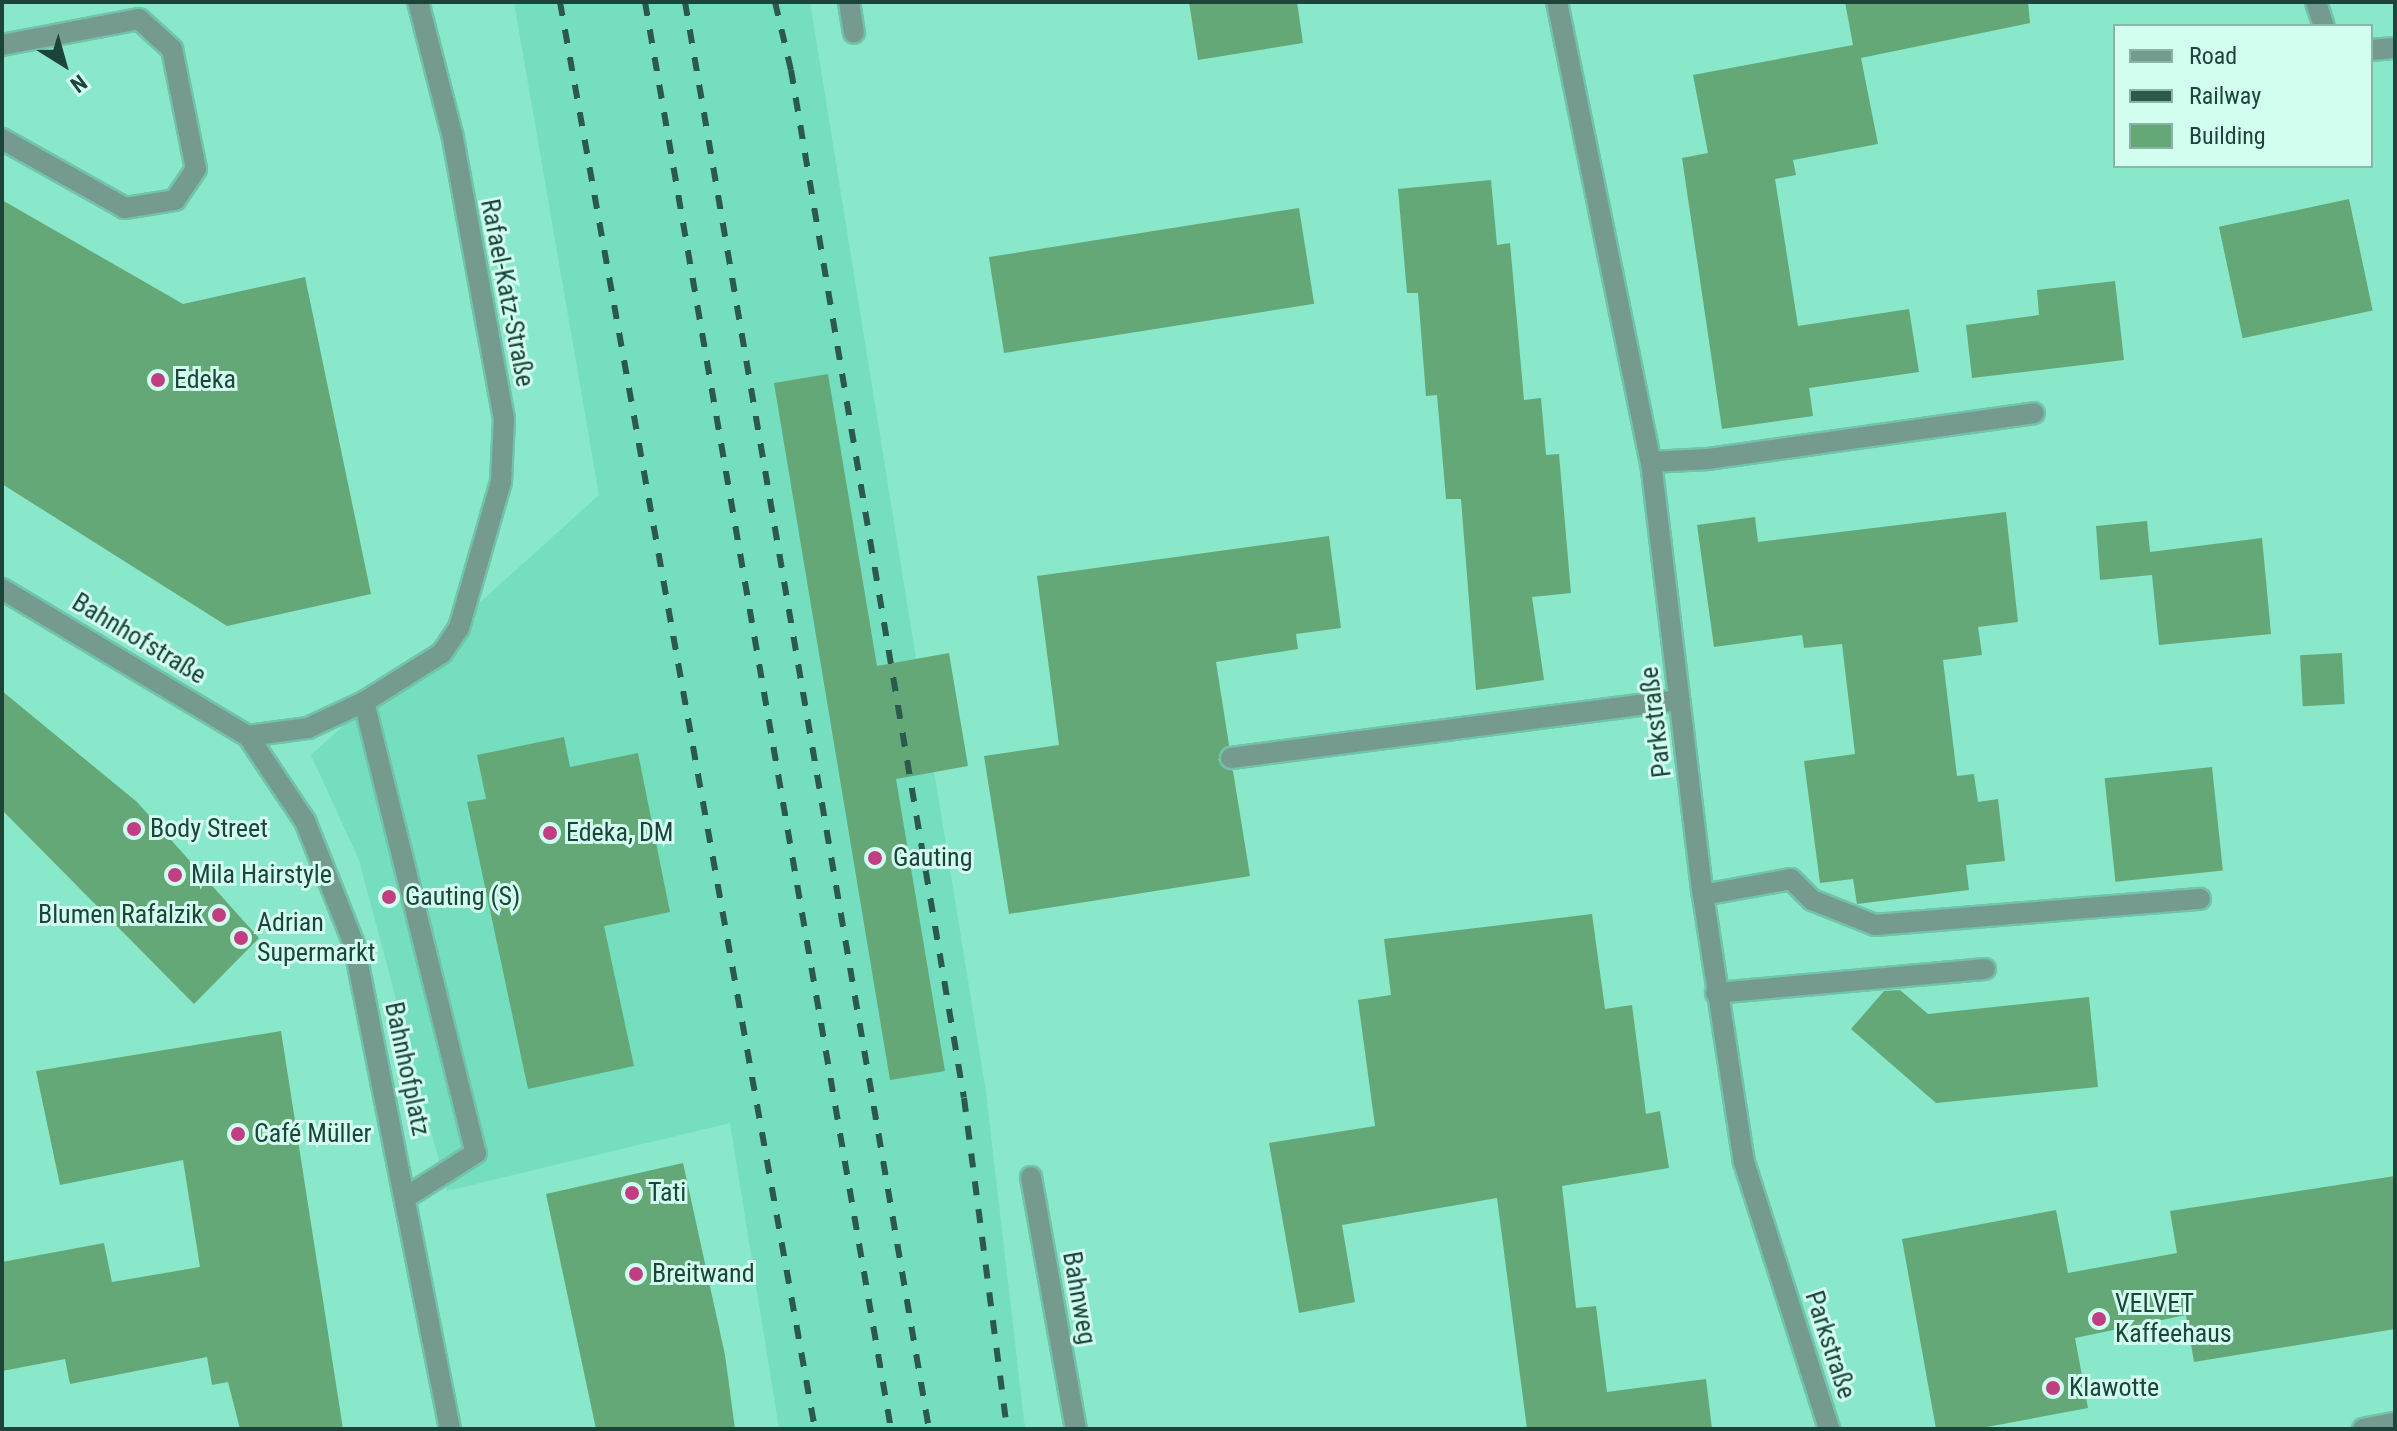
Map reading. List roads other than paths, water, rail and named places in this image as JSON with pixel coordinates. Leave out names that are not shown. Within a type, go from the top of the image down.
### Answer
[{"type":"street","name":"Rafael-Katz-Straße","points":[[364,702],[442,653],[459,628],[501,482],[504,419],[452,134],[418,2]]},
{"type":"street","points":[[849,2],[854,33]]},
{"type":"street","name":"Parkstraße","points":[[1557,2],[1651,462],[1716,993],[1744,1162],[1829,1429]]},
{"type":"street","points":[[2316,2],[2323,24]]},
{"type":"street","points":[[2,45],[139,19],[172,49],[196,169],[175,200],[125,208],[2,139]]},
{"type":"street","points":[[2373,50],[2395,48]]},
{"type":"street","points":[[1651,462],[1708,459],[2034,413]]},
{"type":"street","name":"Bahnhofstraße","points":[[2,589],[248,736]]},
{"type":"street","points":[[1231,758],[1679,700]]},
{"type":"street","points":[[248,736],[308,728],[364,702],[476,1153],[408,1196]]},
{"type":"street","name":"Bahnhofplatz","points":[[248,736],[305,821],[346,916],[408,1196],[450,1429]]},
{"type":"street","points":[[1703,895],[1791,879],[1812,900],[1875,925],[2200,899]]},
{"type":"street","points":[[1716,993],[1985,969]]},
{"type":"street","name":"Bahnweg","points":[[1031,1177],[1076,1429]]},
{"type":"street","points":[[2363,1429],[2395,1423]]},
{"type":"railway","points":[[560,2],[815,1429]]},
{"type":"railway","points":[[645,2],[891,1429]]},
{"type":"railway","points":[[685,2],[929,1429]]},
{"type":"railway","points":[[775,2],[791,70],[964,1098],[1007,1429]]},
{"type":"place","name":"Edeka","points":[[158,380]]},
{"type":"place","name":"Body Street","points":[[134,829]]},
{"type":"place","name":"Edeka, DM","points":[[550,833]]},
{"type":"place","name":"Gauting","points":[[875,858]]},
{"type":"place","name":"Mila Hairstyle","points":[[175,875]]},
{"type":"place","name":"Gauting (S)","points":[[389,897]]},
{"type":"place","name":"Blumen Rafalzik","points":[[219,915]]},
{"type":"place","name":"Adrian Supermarkt","points":[[241,938]]},
{"type":"place","name":"Café Müller","points":[[238,1134]]},
{"type":"place","name":"Tati","points":[[632,1193]]},
{"type":"place","name":"Breitwand","points":[[636,1274]]},
{"type":"place","name":"VELVET Kaffeehaus","points":[[2099,1319]]},
{"type":"place","name":"Klawotte","points":[[2053,1388]]}]
